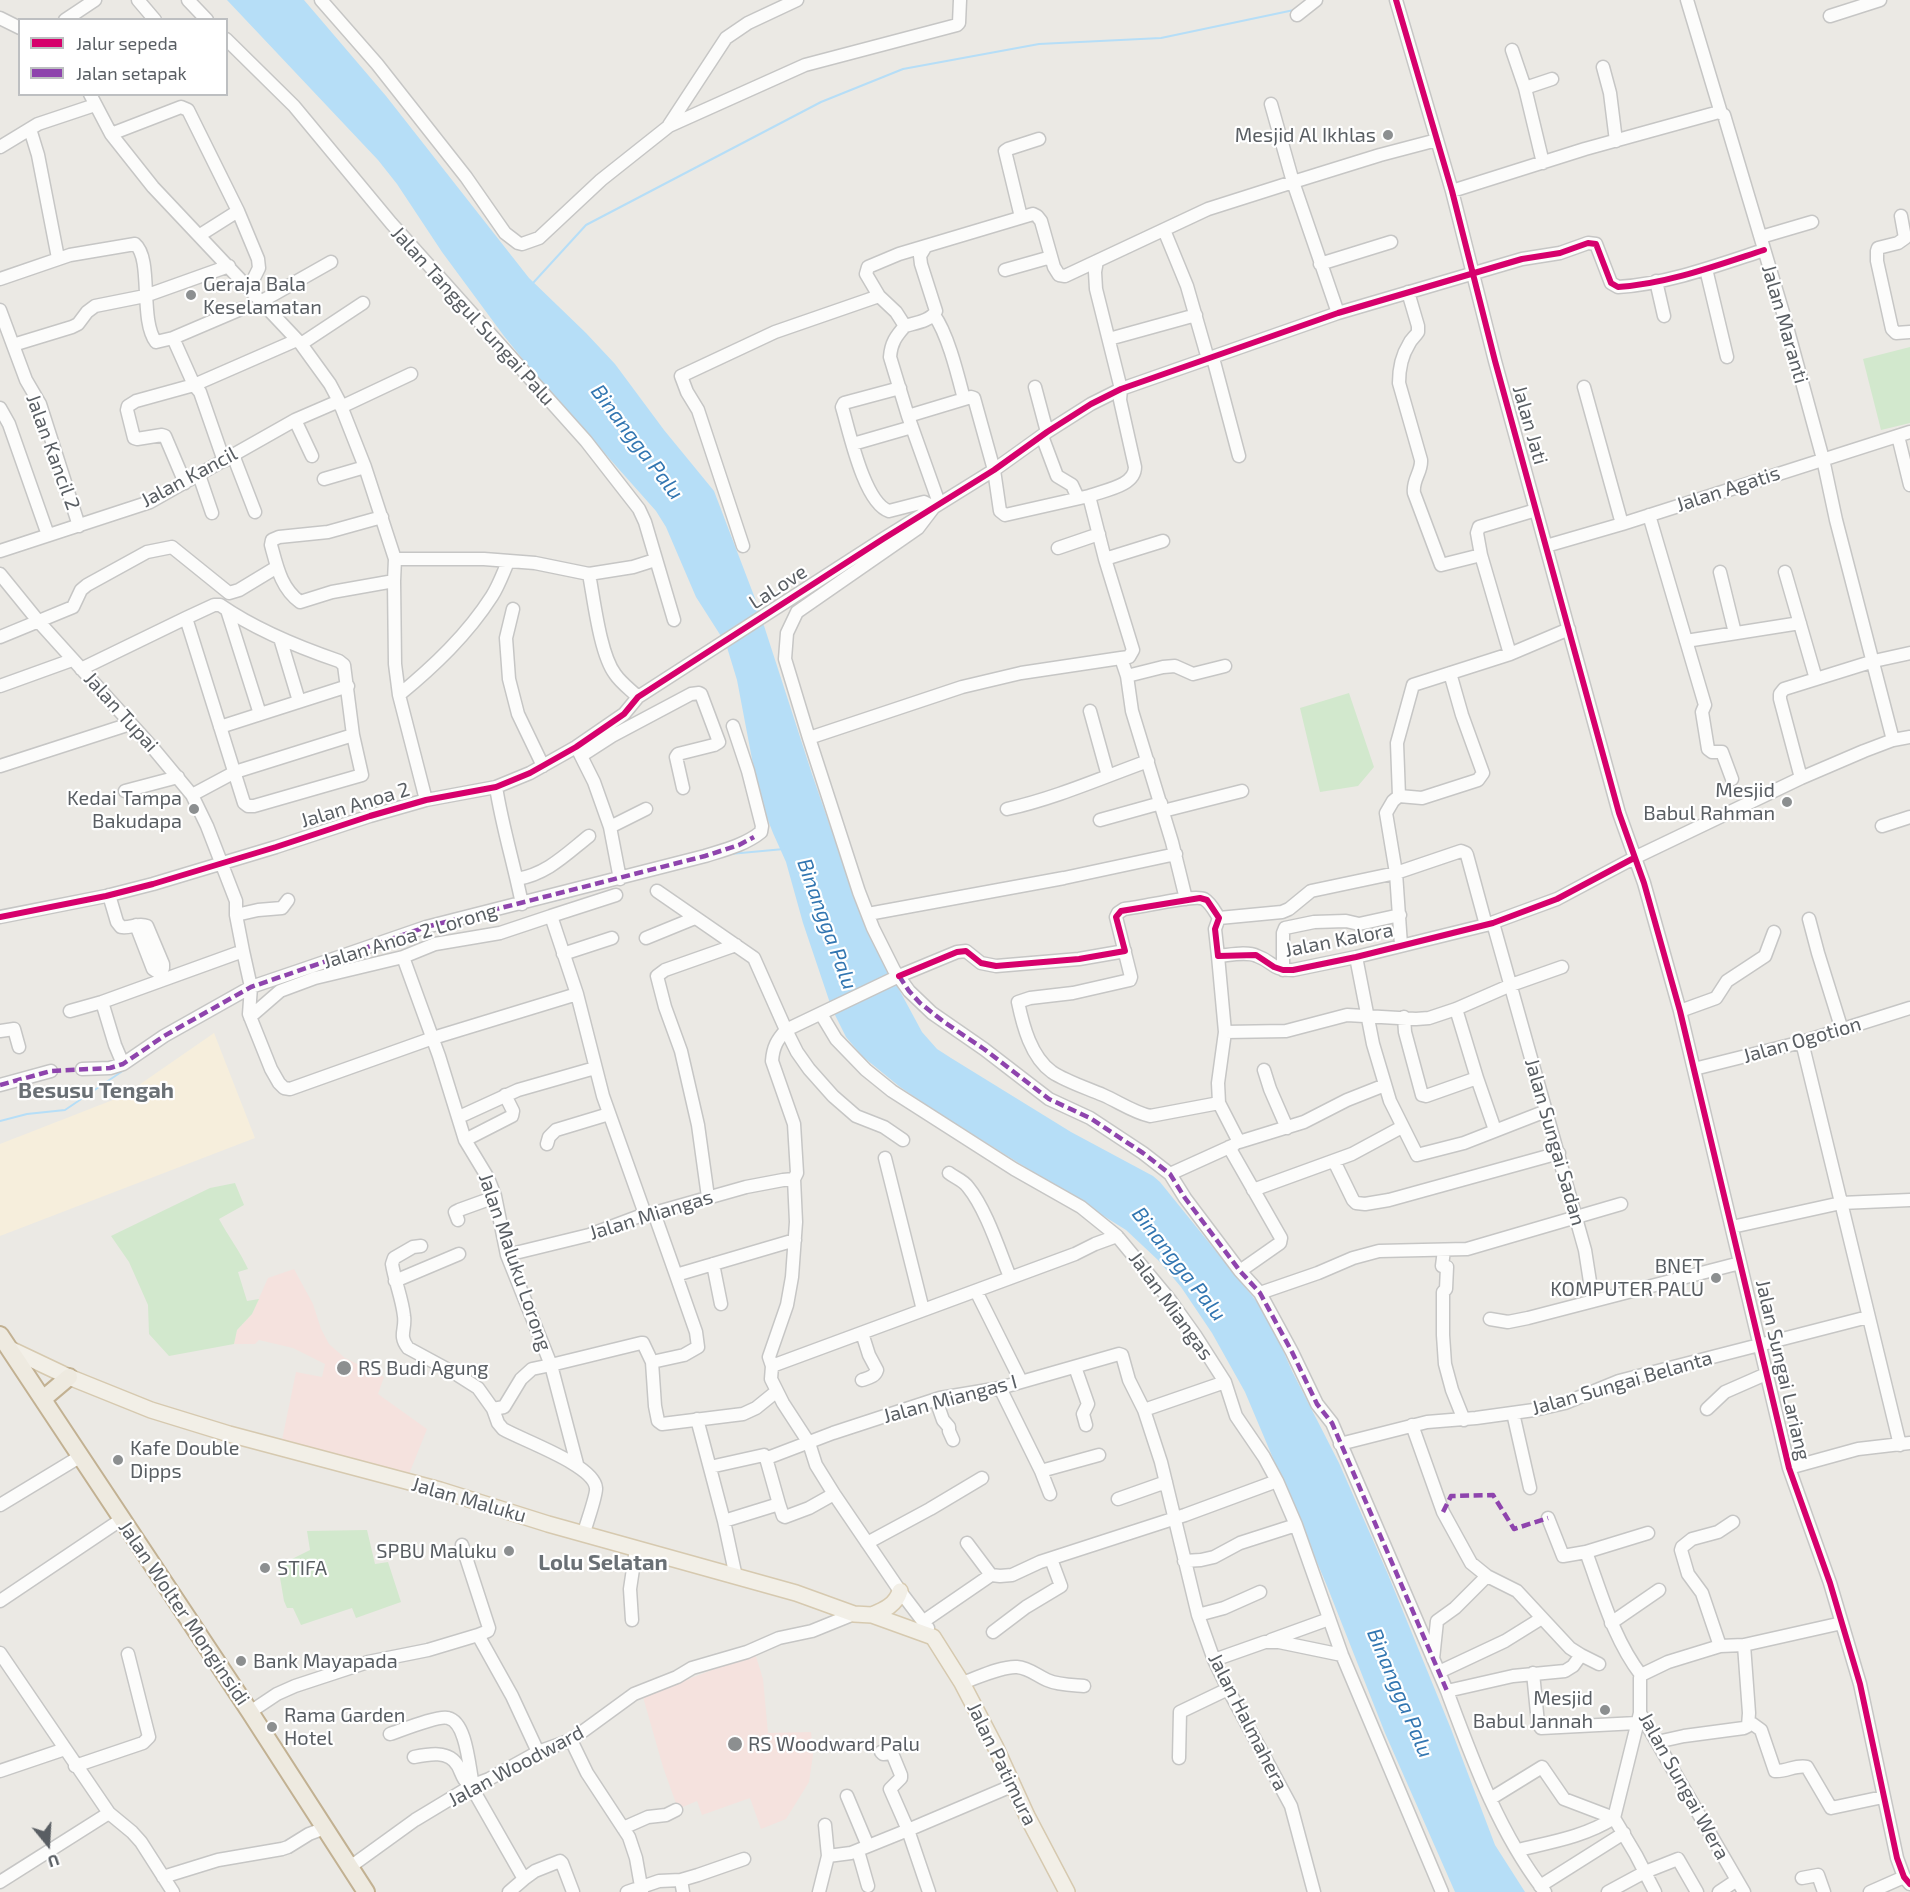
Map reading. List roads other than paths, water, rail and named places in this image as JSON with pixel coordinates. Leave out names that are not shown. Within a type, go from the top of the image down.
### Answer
[{"type":"highway","name":"Jalan Wolter Monginsidi","points":[[0,1335],[250,1712],[366,1892]]},
{"type":"highway","points":[[44,1399],[56,1386],[69,1377]]},
{"type":"main road","name":"Jalan Maluku","points":[[10,1349],[129,1402],[218,1430],[440,1490],[636,1549],[796,1593],[854,1614],[872,1615],[933,1637]]},
{"type":"main road","points":[[872,1615],[891,1605],[900,1591]]},
{"type":"main road","name":"Jalan Patimura","points":[[933,1637],[962,1683],[1067,1892]]},
{"type":"street","points":[[68,18],[94,0]]},
{"type":"street","points":[[138,0],[153,18]]},
{"type":"street","points":[[188,0],[205,18]]},
{"type":"street","points":[[321,0],[377,64],[466,177],[505,233],[518,243],[526,243],[539,238],[601,180],[669,126],[805,65],[957,25],[960,0]]},
{"type":"street","points":[[669,126],[726,38],[748,24],[797,0]]},
{"type":"street","points":[[1297,15],[1316,0]]},
{"type":"street","name":"Jalan Jati","points":[[1396,0],[1452,191],[1495,361],[1619,813],[1634,858]]},
{"type":"street","name":"Jalan Maranti","points":[[1687,0],[1721,113],[1725,118],[1823,459],[1836,520],[1893,740]]},
{"type":"street","points":[[1830,15],[1880,0]]},
{"type":"street","points":[[0,18],[18,27]]},
{"type":"street","name":"Jalan Tanggul Sungai Palu","points":[[228,41],[294,106],[391,223],[586,441],[639,509],[645,522],[674,620]]},
{"type":"street","points":[[1512,50],[1525,88],[1543,163]]},
{"type":"street","points":[[1603,66],[1610,93],[1616,141]]},
{"type":"street","points":[[1525,88],[1552,79]]},
{"type":"street","points":[[0,147],[30,129],[93,100],[111,134],[153,186],[299,342],[330,384],[365,467],[395,559],[395,664],[399,695],[426,800]]},
{"type":"street","points":[[1271,104],[1293,182],[1338,313]]},
{"type":"street","points":[[111,134],[181,107],[186,108],[238,211],[258,259],[259,268],[249,288]]},
{"type":"street","points":[[1452,191],[1616,141],[1721,113]]},
{"type":"street","points":[[30,129],[38,155],[58,258]]},
{"type":"street","points":[[1021,217],[1005,151],[1039,139]]},
{"type":"street","points":[[905,326],[896,312],[879,296],[866,274],[868,267],[926,246],[1033,214],[1039,217],[1054,267],[1062,276],[1208,209],[1380,155],[1437,140]]},
{"type":"street","points":[[200,235],[238,211]]},
{"type":"street","points":[[1901,216],[1905,238],[1898,243],[1878,248],[1877,261],[1892,329],[1896,333],[1910,332]]},
{"type":"street","points":[[1664,316],[1656,281],[1706,269],[1812,222]]},
{"type":"street","points":[[1164,230],[1187,286],[1239,456]]},
{"type":"street","points":[[1320,264],[1391,242]]},
{"type":"street","name":"LaLove","points":[[691,664],[994,470],[1091,404],[1121,389],[1338,313],[1522,259],[1560,253],[1593,243],[1598,247],[1614,286],[1656,281]]},
{"type":"street","points":[[0,279],[58,258],[134,244],[141,252],[146,281],[145,296],[154,341],[173,338],[241,309]]},
{"type":"street","points":[[926,246],[920,256],[921,264],[936,307],[934,315],[952,357],[964,399]]},
{"type":"street","points":[[1005,270],[1051,257]]},
{"type":"street","points":[[853,444],[971,397],[975,400],[994,470],[1000,511],[1005,515],[1083,497],[1128,481],[1135,473],[1135,466],[1120,400],[1121,389],[1096,289],[1097,261]]},
{"type":"street","points":[[262,301],[331,262]]},
{"type":"street","points":[[13,345],[72,327],[78,324],[95,306],[145,296],[229,266]]},
{"type":"street","points":[[1706,269],[1726,357]]},
{"type":"street","points":[[1408,292],[1418,332],[1411,340],[1404,355],[1399,383],[1421,460],[1419,473],[1414,481],[1414,493],[1441,566],[1481,555]]},
{"type":"street","points":[[743,546],[698,410],[681,376],[775,332],[879,296]]},
{"type":"street","points":[[185,483],[165,436],[135,439],[127,410],[129,405],[194,385],[299,342],[363,303]]},
{"type":"street","name":"Jalan Kancil 2","points":[[0,310],[26,380],[40,404],[79,526]]},
{"type":"street","points":[[934,315],[905,326],[890,347],[890,357],[936,505]]},
{"type":"street","points":[[1109,339],[1196,315]]},
{"type":"street","points":[[173,338],[255,512]]},
{"type":"street","name":"Jalan Kancil","points":[[0,551],[150,501],[295,420],[411,374]]},
{"type":"street","points":[[809,738],[962,687],[1021,673],[1129,657],[1132,654],[1099,534],[1083,497],[1072,485],[1057,477],[1035,387]]},
{"type":"street","points":[[1584,387],[1622,524]]},
{"type":"street","points":[[900,388],[843,403],[842,407],[853,444],[863,476],[872,495],[885,510],[924,502],[936,505]]},
{"type":"street","name":"Jalan Kancil 2","points":[[0,408],[9,424],[48,535]]},
{"type":"street","points":[[295,420],[312,456]]},
{"type":"street","points":[[1904,434],[1910,485]]},
{"type":"street","name":"Jalan Agatis","points":[[1546,546],[1904,434]]},
{"type":"street","points":[[324,479],[365,467]]},
{"type":"street","points":[[199,475],[212,513]]},
{"type":"street","points":[[936,505],[918,528],[797,612],[787,633],[786,659],[809,738],[868,914],[896,977],[920,1003],[944,1023],[984,1049],[1049,1099],[1090,1118],[1170,1174],[1185,1198],[1240,1271],[1260,1293],[1293,1352],[1317,1404],[1332,1423],[1447,1691],[1498,1818],[1543,1889],[1624,1833]]},
{"type":"street","points":[[1510,654],[1481,555],[1477,533],[1479,527],[1536,510]]},
{"type":"street","points":[[1649,515],[1706,706],[1702,712],[1708,749],[1712,752],[1722,752],[1732,779]]},
{"type":"street","points":[[382,517],[328,532],[276,538],[272,540],[271,545],[282,584],[294,598],[302,603],[332,592],[394,581]]},
{"type":"street","points":[[1058,548],[1099,534]]},
{"type":"street","points":[[1106,559],[1163,541]]},
{"type":"street","points":[[0,637],[73,607],[81,590],[87,585],[147,552],[165,547],[172,547],[229,592],[239,591],[277,567]]},
{"type":"street","points":[[395,559],[475,558],[535,563],[590,574],[633,567],[655,560]]},
{"type":"street","points":[[399,695],[458,641],[493,594],[508,562]]},
{"type":"street","points":[[1720,572],[1735,633]]},
{"type":"street","points":[[1785,572],[1816,679]]},
{"type":"street","name":"Jalan Tupai","points":[[0,574],[39,622],[153,748],[192,795],[236,901],[236,915],[251,987],[249,1016]]},
{"type":"street","points":[[590,574],[610,668],[638,697]]},
{"type":"street","points":[[0,686],[76,664],[218,604],[237,617],[279,638],[342,663],[345,668],[353,735],[362,775],[250,807],[244,803],[186,618]]},
{"type":"street","points":[[513,609],[506,638],[509,679],[518,714],[543,766]]},
{"type":"street","points":[[227,610],[260,714]]},
{"type":"street","points":[[1686,641],[1800,623]]},
{"type":"street","points":[[1399,796],[1397,743],[1413,685],[1510,654],[1569,629]]},
{"type":"street","points":[[279,638],[299,702]]},
{"type":"street","points":[[1801,778],[1780,694],[1784,689],[1874,661],[1910,653]]},
{"type":"street","points":[[1121,658],[1127,676],[1132,711],[1176,854],[1186,899]]},
{"type":"street","name":"Jalan Anoa 2","points":[[0,917],[153,884],[426,800],[495,787],[579,752],[624,714],[638,697],[691,664]]},
{"type":"street","points":[[1127,676],[1163,667],[1175,666],[1193,674],[1225,666]]},
{"type":"street","points":[[1401,945],[1396,873],[1386,813],[1399,796],[1422,798],[1478,780],[1484,773],[1462,715],[1450,673]]},
{"type":"street","points":[[220,726],[348,686]]},
{"type":"street","points":[[620,879],[610,827],[594,782],[579,752],[691,694],[699,693],[718,742],[678,754],[676,757],[683,788]]},
{"type":"street","points":[[1090,711],[1108,776]]},
{"type":"street","points":[[0,766],[130,724]]},
{"type":"street","name":"Jalan Anoa 2 Lorong","points":[[82,1070],[110,1068],[123,1064],[164,1036],[251,987],[426,927],[620,879],[739,845],[761,832],[762,826],[748,771],[733,726]]},
{"type":"street","points":[[192,795],[235,772],[353,735]]},
{"type":"street","name":"Jalan Kalora","points":[[1218,956],[1256,955],[1274,967],[1293,970],[1490,924],[1557,899],[1634,858],[1801,778],[1893,740],[1910,737]]},
{"type":"street","points":[[1007,809],[1040,801],[1148,761]]},
{"type":"street","points":[[125,791],[178,777]]},
{"type":"street","points":[[495,787],[522,904]]},
{"type":"street","points":[[1100,820],[1242,791]]},
{"type":"street","points":[[610,827],[645,809]]},
{"type":"street","points":[[1882,826],[1910,817]]},
{"type":"street","points":[[517,879],[552,867],[589,836]]},
{"type":"street","name":"Jalan Sungai Sadan","points":[[1396,873],[1458,852],[1466,853],[1511,985],[1545,1111],[1559,1153],[1585,1250],[1593,1301]]},
{"type":"street","points":[[868,914],[1064,878],[1176,854]]},
{"type":"street","name":"Jalan Sungai Lariang","points":[[1634,858],[1644,883],[1680,1011],[1789,1468],[1842,1623],[1865,1706],[1898,1858],[1908,1882]]},
{"type":"street","points":[[1219,918],[1282,912],[1311,891],[1396,873]]},
{"type":"street","points":[[657,891],[754,958],[786,1030],[809,1069],[833,1096],[856,1116],[884,1127],[903,1140]]},
{"type":"street","points":[[109,895],[119,926],[123,928],[136,925]]},
{"type":"street","points":[[577,994],[433,1038],[290,1089],[284,1088],[279,1083],[271,1069],[249,1016],[280,991],[315,978],[403,957],[435,944],[500,933],[616,895]]},
{"type":"street","points":[[1219,918],[1207,900],[1200,898],[1124,909],[1116,917],[1131,977],[1128,981],[1018,1002],[1037,1056],[1050,1071],[1063,1078],[1140,1114],[1150,1116],[1219,1103]]},
{"type":"street","points":[[236,915],[282,908],[288,900]]},
{"type":"street","points":[[1283,970],[1285,928],[1314,922],[1346,921],[1359,924],[1400,915]]},
{"type":"street","points":[[551,916],[577,994],[609,1114],[676,1275],[696,1332],[698,1347],[684,1355],[652,1362]]},
{"type":"street","points":[[646,938],[695,918]]},
{"type":"street","points":[[1219,918],[1215,929],[1225,1032],[1218,1083],[1219,1103],[1253,1190],[1281,1238],[1280,1243],[1240,1271]]},
{"type":"street","points":[[1809,919],[1842,1030]]},
{"type":"street","points":[[1680,1011],[1716,998],[1727,981],[1765,956],[1774,932]]},
{"type":"street","points":[[563,954],[612,938]]},
{"type":"street","points":[[708,1197],[698,1125],[681,1051],[665,1007],[657,976],[665,970],[736,945]]},
{"type":"street","points":[[70,1011],[102,1002],[243,951]]},
{"type":"street","points":[[933,1637],[834,1494],[816,1465],[809,1443],[783,1404],[771,1379],[772,1366],[769,1357],[782,1324],[792,1277],[797,1205],[794,1179],[797,1173],[794,1125],[772,1061],[772,1051],[786,1030],[896,977],[957,952],[966,951],[986,965],[1004,966],[1079,959],[1125,951]]},
{"type":"street","name":"Jalan Maluku Lorong","points":[[403,957],[433,1038],[465,1140],[488,1178],[495,1197],[507,1255],[551,1365],[532,1369],[521,1379],[499,1408],[499,1425],[518,1438],[577,1464]]},
{"type":"street","points":[[1356,957],[1373,1044],[1390,1101],[1415,1153],[1419,1155],[1464,1143],[1545,1111]]},
{"type":"street","points":[[1225,1032],[1286,1031],[1347,1015],[1429,1018],[1511,985],[1562,968]]},
{"type":"street","points":[[102,1002],[104,1014],[123,1064]]},
{"type":"street","name":"Jalan Ogotion","points":[[1694,1069],[1802,1042],[1910,1008]]},
{"type":"street","points":[[1456,1009],[1495,1130]]},
{"type":"street","points":[[824,1012],[836,1039],[866,1070],[892,1091],[1014,1169],[1080,1207],[1117,1236]]},
{"type":"street","points":[[1404,1017],[1422,1095],[1430,1095],[1477,1078]]},
{"type":"street","points":[[0,1031],[14,1029],[19,1047]]},
{"type":"street","points":[[1789,1468],[1858,1449],[1905,1444],[1868,1317],[1820,1108],[1802,1042]]},
{"type":"street","points":[[459,1117],[505,1095],[595,1068]]},
{"type":"street","points":[[0,1085],[51,1071]]},
{"type":"street","points":[[1264,1071],[1287,1128]]},
{"type":"street","points":[[1170,1174],[1234,1145],[1287,1128],[1385,1084]]},
{"type":"street","points":[[465,1140],[512,1116],[513,1111],[505,1095]]},
{"type":"street","points":[[547,1144],[549,1137],[556,1130],[609,1114]]},
{"type":"street","points":[[1253,1190],[1352,1154],[1402,1126]]},
{"type":"street","points":[[1334,1161],[1353,1200],[1356,1203],[1365,1204],[1389,1200],[1559,1153]]},
{"type":"street","points":[[885,1158],[923,1310]]},
{"type":"street","points":[[949,1173],[966,1184],[971,1191],[983,1213],[1010,1277]]},
{"type":"street","name":"Jalan Miangas","points":[[507,1255],[589,1235],[649,1213],[708,1197],[746,1187],[794,1179]]},
{"type":"street","points":[[458,1220],[455,1212],[495,1197]]},
{"type":"street","points":[[1732,1227],[1841,1203],[1910,1200]]},
{"type":"street","points":[[1260,1293],[1353,1258],[1379,1251],[1467,1249],[1621,1204]]},
{"type":"street","name":"Jalan Miangas","points":[[772,1366],[1075,1254],[1117,1236],[1170,1300],[1225,1382],[1236,1416],[1264,1457],[1277,1481],[1296,1525],[1342,1655],[1442,1892]]},
{"type":"street","points":[[676,1275],[795,1240]]},
{"type":"street","points":[[421,1246],[413,1247],[394,1258],[392,1264],[405,1317],[402,1336],[404,1342],[408,1347],[478,1388],[499,1408]]},
{"type":"street","points":[[1444,1250],[1442,1266],[1447,1267],[1448,1272],[1446,1289],[1443,1292],[1444,1356],[1452,1390],[1464,1420]]},
{"type":"street","points":[[395,1281],[459,1254]]},
{"type":"street","points":[[1490,1319],[1508,1322],[1740,1263]]},
{"type":"street","points":[[713,1264],[721,1304]]},
{"type":"street","points":[[976,1291],[1021,1381]]},
{"type":"street","name":"Jalan Sungai Belanta","points":[[1340,1444],[1412,1425],[1513,1413],[1565,1403],[1619,1381],[1868,1317]]},
{"type":"street","points":[[862,1333],[877,1370],[870,1378],[862,1380]]},
{"type":"street","points":[[584,1533],[596,1488],[591,1476],[577,1464],[551,1365],[643,1343],[652,1362],[655,1406],[658,1421],[662,1424],[744,1414],[756,1408],[777,1391]]},
{"type":"street","name":"Jalan Halmahera","points":[[1092,1361],[1122,1355],[1129,1380],[1144,1410],[1166,1482],[1198,1615],[1214,1660],[1292,1806],[1314,1892]]},
{"type":"street","name":"Jalan Miangas I","points":[[710,1467],[764,1455],[766,1458],[833,1433],[936,1400],[1000,1388],[1092,1361]]},
{"type":"street","points":[[1075,1367],[1088,1404],[1083,1414],[1086,1425]]},
{"type":"street","points":[[1707,1408],[1725,1392],[1766,1374]]},
{"type":"street","points":[[1144,1410],[1225,1382]]},
{"type":"street","points":[[1000,1388],[1050,1494]]},
{"type":"street","points":[[936,1400],[953,1440]]},
{"type":"street","points":[[1513,1413],[1530,1488]]},
{"type":"street","points":[[697,1419],[736,1577]]},
{"type":"street","points":[[1412,1425],[1443,1512],[1471,1563],[1487,1576],[1517,1591],[1570,1648],[1599,1664]]},
{"type":"street","points":[[1041,1471],[1099,1455]]},
{"type":"street","points":[[0,1505],[81,1456]]},
{"type":"street","points":[[766,1458],[783,1516],[809,1508],[834,1494]]},
{"type":"street","points":[[867,1543],[982,1478]]},
{"type":"street","points":[[924,1621],[991,1575],[1012,1575],[1051,1559],[1277,1481]]},
{"type":"street","points":[[1118,1499],[1166,1482]]},
{"type":"street","points":[[724,1521],[779,1504]]},
{"type":"street","points":[[1548,1518],[1563,1556],[1586,1552],[1648,1533]]},
{"type":"street","points":[[0,1601],[122,1519]]},
{"type":"street","points":[[1720,1646],[1702,1593],[1688,1574],[1681,1550],[1692,1539],[1712,1535],[1732,1522]]},
{"type":"street","points":[[1184,1562],[1214,1557],[1240,1543],[1296,1525]]},
{"type":"street","points":[[967,1543],[991,1575]]},
{"type":"street","points":[[250,1712],[277,1694],[295,1686],[368,1662],[428,1650],[488,1631],[489,1628],[462,1545]]},
{"type":"street","points":[[632,1620],[630,1589],[636,1549]]},
{"type":"street","points":[[1586,1552],[1611,1623],[1624,1651],[1641,1675],[1668,1662],[1720,1646],[1744,1645],[1842,1623]]},
{"type":"street","points":[[993,1632],[1026,1607],[1060,1586],[1051,1559]]},
{"type":"street","points":[[1433,1659],[1437,1621],[1455,1608],[1487,1576]]},
{"type":"street","points":[[1611,1623],[1659,1590]]},
{"type":"street","points":[[1198,1615],[1224,1608],[1260,1592]]},
{"type":"street","name":"Jalan Woodward","points":[[350,1867],[415,1820],[472,1786],[538,1752],[571,1740],[633,1694],[677,1677],[692,1668],[747,1652],[779,1638],[812,1631],[854,1614]]},
{"type":"street","points":[[1439,1672],[1505,1641],[1542,1618]]},
{"type":"street","points":[[1214,1660],[1329,1619]]},
{"type":"street","points":[[478,1635],[512,1696],[538,1752]]},
{"type":"street","points":[[1265,1642],[1279,1642],[1342,1655]]},
{"type":"street","points":[[1657,1742],[1744,1728],[1750,1722],[1744,1645]]},
{"type":"street","points":[[0,1653],[109,1813],[141,1842],[173,1892]]},
{"type":"street","points":[[75,1766],[143,1743],[149,1737],[128,1654]]},
{"type":"street","points":[[1447,1691],[1533,1673],[1565,1671],[1581,1655]]},
{"type":"street","points":[[962,1683],[1006,1668],[1018,1667],[1030,1670],[1051,1682],[1084,1686]]},
{"type":"street","points":[[1518,1850],[1596,1829],[1614,1818],[1638,1718],[1541,1728],[1538,1723],[1533,1673]]},
{"type":"street","name":"Jalan Sungai Wera","points":[[1641,1675],[1638,1718],[1657,1742],[1744,1892]]},
{"type":"street","points":[[1179,1758],[1180,1712],[1228,1689]]},
{"type":"street","points":[[390,1734],[436,1719],[447,1717],[455,1721],[463,1733],[472,1786],[524,1879]]},
{"type":"street","points":[[1750,1722],[1761,1730],[1776,1771],[1807,1767],[1822,1789],[1831,1808],[1883,1797]]},
{"type":"street","points":[[571,1740],[587,1773],[629,1837],[636,1858],[641,1889]]},
{"type":"street","points":[[0,1771],[65,1749]]},
{"type":"street","points":[[881,1752],[883,1754],[892,1753],[901,1775],[890,1790],[908,1830],[929,1892]]},
{"type":"street","points":[[414,1757],[428,1754],[448,1757],[457,1764],[464,1780],[472,1786]]},
{"type":"street","points":[[1490,1800],[1542,1767],[1564,1799],[1614,1818],[1655,1892]]},
{"type":"street","points":[[828,1857],[841,1856],[863,1849],[1014,1785]]},
{"type":"street","points":[[848,1797],[863,1849],[868,1886]]},
{"type":"street","points":[[623,1828],[648,1817],[666,1815],[676,1810]]},
{"type":"street","points":[[0,1882],[109,1813]]},
{"type":"street","points":[[819,1892],[828,1857],[825,1825]]},
{"type":"street","points":[[163,1876],[218,1860],[282,1849],[325,1828]]},
{"type":"street","points":[[627,1892],[664,1880],[682,1886],[744,1859]]},
{"type":"street","points":[[1608,1892],[1645,1872],[1679,1859],[1697,1892]]},
{"type":"street","points":[[509,1892],[535,1870],[560,1861],[573,1892]]},
{"type":"street","points":[[1802,1878],[1818,1875],[1824,1892]]},
{"type":"street","points":[[1719,1892],[1737,1880]]},
{"type":"street","points":[[1870,1892],[1908,1882]]},
{"type":"water","name":"Binangga Palu","points":[[227,0],[304,0],[386,96],[529,278],[615,364],[664,430],[714,491],[756,601],[851,887],[880,954],[922,1032],[937,1049],[951,1058],[1071,1132],[1153,1176],[1262,1308],[1339,1463],[1387,1572],[1495,1845],[1525,1892],[1455,1892],[1385,1733],[1327,1586],[1245,1392],[1212,1333],[1181,1287],[1159,1261],[1126,1230],[900,1087],[862,1056],[846,1037],[832,1009],[803,923],[786,862],[762,805],[737,680],[726,644],[696,597],[666,527],[656,511],[537,377],[504,336],[378,160]]},
{"type":"waterway","points":[[533,283],[586,225],[821,102],[903,69],[1039,44],[1161,38],[1294,10]]},
{"type":"waterway","points":[[730,854],[784,849]]},
{"type":"waterway","points":[[544,903],[574,896]]},
{"type":"waterway","points":[[132,1065],[172,1038]]},
{"type":"waterway","points":[[0,1121],[27,1114],[65,1110],[127,1068]]},
{"type":"place","name":"Mesjid Al Ikhlas","points":[[1388,135]]},
{"type":"place","name":"Geraja Bala Keselamatan","points":[[191,295]]},
{"type":"place","name":"Mesjid Babul Rahman","points":[[1787,802]]},
{"type":"place","name":"Kedai Tampa Bakudapa","points":[[194,809]]},
{"type":"place","name":"BNET KOMPUTER PALU","points":[[1716,1278]]},
{"type":"place","name":"RS Budi Agung","points":[[344,1368]]},
{"type":"place","name":"Kafe Double Dipps","points":[[118,1460]]},
{"type":"place","name":"SPBU Maluku","points":[[509,1551]]},
{"type":"place","name":"STIFA","points":[[265,1568]]},
{"type":"place","name":"Bank Mayapada","points":[[241,1661]]},
{"type":"place","name":"Mesjid Babul Jannah","points":[[1605,1710]]},
{"type":"place","name":"Rama Garden Hotel","points":[[272,1727]]},
{"type":"place","name":"RS Woodward Palu","points":[[735,1744]]},
{"type":"district","name":"Besusu Tengah","points":[[96,1091]]},
{"type":"district","name":"Lolu Selatan","points":[[603,1563]]}]
